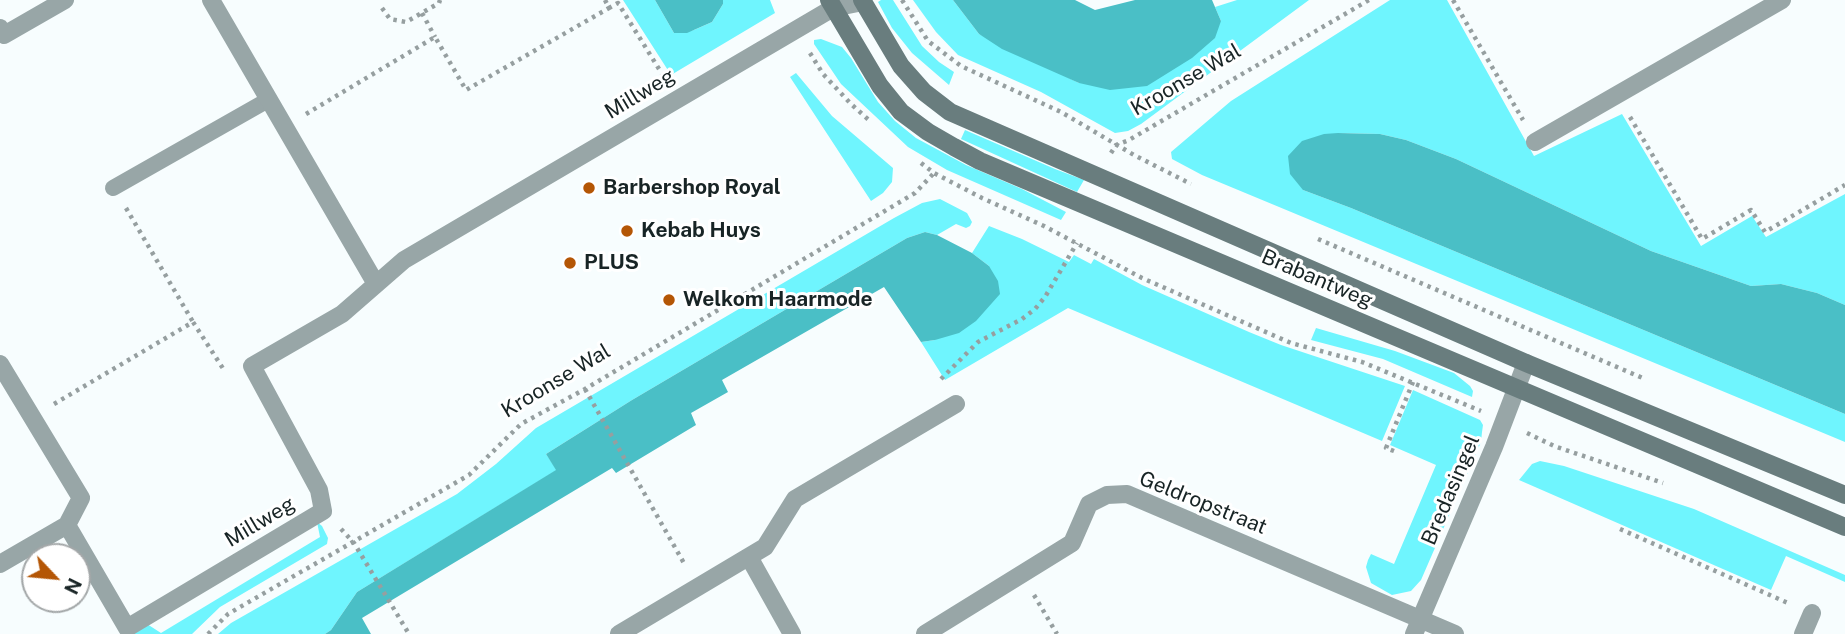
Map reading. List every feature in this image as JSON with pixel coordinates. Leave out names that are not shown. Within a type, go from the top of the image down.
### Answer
[{"type":"street","points":[[1,33],[65,0]]},
{"type":"street","points":[[211,0],[376,284]]},
{"type":"street","name":"Millweg","points":[[67,526],[127,628],[323,510],[319,490],[252,366],[342,314],[404,260],[678,99],[831,4],[863,1]]},
{"type":"street","name":"Brabantweg","points":[[863,1],[901,66],[924,92],[950,112],[1526,363],[1845,495]]},
{"type":"street","points":[[1535,142],[1778,2]]},
{"type":"street","name":"Brabantweg","points":[[831,4],[880,86],[901,112],[954,147],[1845,527]]},
{"type":"street","name":"Bredasingel","points":[[1417,627],[1526,363]]},
{"type":"street","points":[[0,364],[81,498],[67,526],[0,564]]},
{"type":"street","points":[[619,634],[765,547],[795,499],[956,404]]},
{"type":"street","name":"Geldropstraat","points":[[925,634],[1072,543],[1089,504],[1107,495],[1127,495],[1417,627]]},
{"type":"street","points":[[748,556],[792,634]]},
{"type":"street","points":[[1802,634],[1812,613]]},
{"type":"street","points":[[1417,627],[1455,634]]},
{"type":"lane","points":[[113,188],[268,100]]},
{"type":"path","points":[[382,8],[390,19],[406,22],[440,0]]},
{"type":"path","points":[[605,0],[610,8]]},
{"type":"path","points":[[902,0],[928,41],[961,66],[1061,112],[1116,145],[1199,188]]},
{"type":"path","name":"Kroonse Wal","points":[[1116,145],[1129,140],[1369,0]]},
{"type":"path","points":[[1453,0],[1535,142]]},
{"type":"path","points":[[422,13],[466,90],[618,3],[678,99]]},
{"type":"path","points":[[284,126],[435,37]]},
{"type":"path","points":[[1618,95],[1702,239],[1751,210],[1765,232],[1845,186]]},
{"type":"path","points":[[1097,176],[1116,145]]},
{"type":"path","name":"Kroonse Wal","points":[[208,634],[228,614],[469,475],[521,424],[585,389],[915,193],[934,173],[1061,235]]},
{"type":"path","points":[[113,188],[230,380],[252,366]]},
{"type":"path","points":[[1081,203],[1061,235],[1142,278],[1291,343],[1362,362],[1504,421],[1554,446],[1667,484]]},
{"type":"path","name":"Brabantweg","points":[[1312,236],[1653,383]]},
{"type":"path","points":[[956,404],[941,379],[978,342],[1023,319],[1035,309],[1077,243]]},
{"type":"path","points":[[32,417],[193,322]]},
{"type":"path","points":[[1394,451],[1386,447],[1413,382]]},
{"type":"path","points":[[585,389],[698,587]]},
{"type":"path","points":[[1620,529],[1812,613]]},
{"type":"path","points":[[358,550],[409,634]]},
{"type":"path","points":[[1022,574],[1057,634]]},
{"type":"shaded area","points":[[623,0],[655,0],[674,33],[694,30],[712,22],[723,0],[770,0],[775,13],[671,75]]},
{"type":"shaded area","points":[[655,0],[723,0],[723,4],[712,22],[687,33],[674,33]]},
{"type":"shaded area","points":[[893,0],[922,46],[954,72],[949,85],[912,53],[892,28],[878,2]]},
{"type":"shaded area","points":[[913,0],[953,0],[979,34],[1079,83],[1221,21],[1215,7],[1237,0],[1309,0],[1141,124],[1128,131],[1115,133],[1041,92],[958,55],[936,32]]},
{"type":"shaded area","points":[[953,0],[1075,0],[1095,10],[1135,0],[1212,0],[1221,21],[1215,38],[1192,58],[1147,86],[1110,90],[1079,83],[1002,49],[979,34]]},
{"type":"shaded area","points":[[1390,0],[1447,0],[1534,156],[1622,114],[1701,246],[1752,216],[1766,237],[1845,194],[1845,305],[1817,293],[1781,284],[1751,286],[1651,251],[1456,159],[1406,140],[1380,134],[1338,133],[1303,190],[1845,414],[1845,442],[1202,175],[1172,159],[1171,152],[1231,101]]},
{"type":"shaded area","points":[[821,39],[842,47],[878,102],[895,121],[916,138],[1066,212],[1061,220],[947,170],[908,147],[841,84],[814,44],[814,40]]},
{"type":"shaded area","points":[[796,73],[832,116],[893,168],[892,182],[883,193],[871,201],[790,77]]},
{"type":"shaded area","points":[[965,130],[1084,180],[1077,192],[961,139]]},
{"type":"shaded area","points":[[1338,133],[1380,134],[1406,140],[1456,159],[1651,251],[1751,286],[1781,284],[1817,293],[1845,305],[1845,414],[1303,190],[1290,174],[1288,156],[1302,141]]},
{"type":"shaded area","points":[[940,199],[967,213],[972,222],[970,226],[966,228],[956,224],[937,235],[925,232],[907,238],[632,400],[546,454],[557,470],[357,592],[331,630],[325,634],[218,634],[231,623],[457,494],[536,428],[894,218],[922,203]]},
{"type":"shaded area","points":[[989,226],[1069,262],[1074,255],[1091,264],[1094,259],[1142,285],[1249,332],[1405,386],[1382,441],[1068,308],[945,380],[921,342],[935,340],[989,266],[972,253]]},
{"type":"shaded area","points":[[925,232],[937,235],[972,253],[989,266],[998,281],[1000,294],[976,321],[959,333],[921,342],[884,287],[722,380],[728,392],[691,413],[696,425],[616,473],[612,468],[362,618],[371,634],[325,634],[331,630],[357,592],[556,470],[546,454],[632,400],[907,238]]},
{"type":"shaded area","points":[[1316,328],[1395,351],[1454,373],[1470,386],[1472,397],[1383,359],[1311,340]]},
{"type":"shaded area","points":[[1413,390],[1480,420],[1483,425],[1481,442],[1421,580],[1411,591],[1392,595],[1371,583],[1366,567],[1368,560],[1371,554],[1394,564],[1436,465],[1390,445]]},
{"type":"shaded area","points":[[1540,461],[1564,466],[1694,509],[1845,575],[1845,582],[1786,556],[1771,590],[1519,480],[1532,464]]},
{"type":"shaded area","points":[[317,522],[328,538],[327,544],[220,607],[192,634],[133,634],[147,624],[161,633],[320,537]]},
{"type":"place","name":"Barbershop Royal","points":[[589,188]]},
{"type":"place","name":"Kebab Huys","points":[[627,231]]},
{"type":"place","name":"PLUS","points":[[570,263]]},
{"type":"place","name":"Welkom Haarmode","points":[[669,300]]}]
